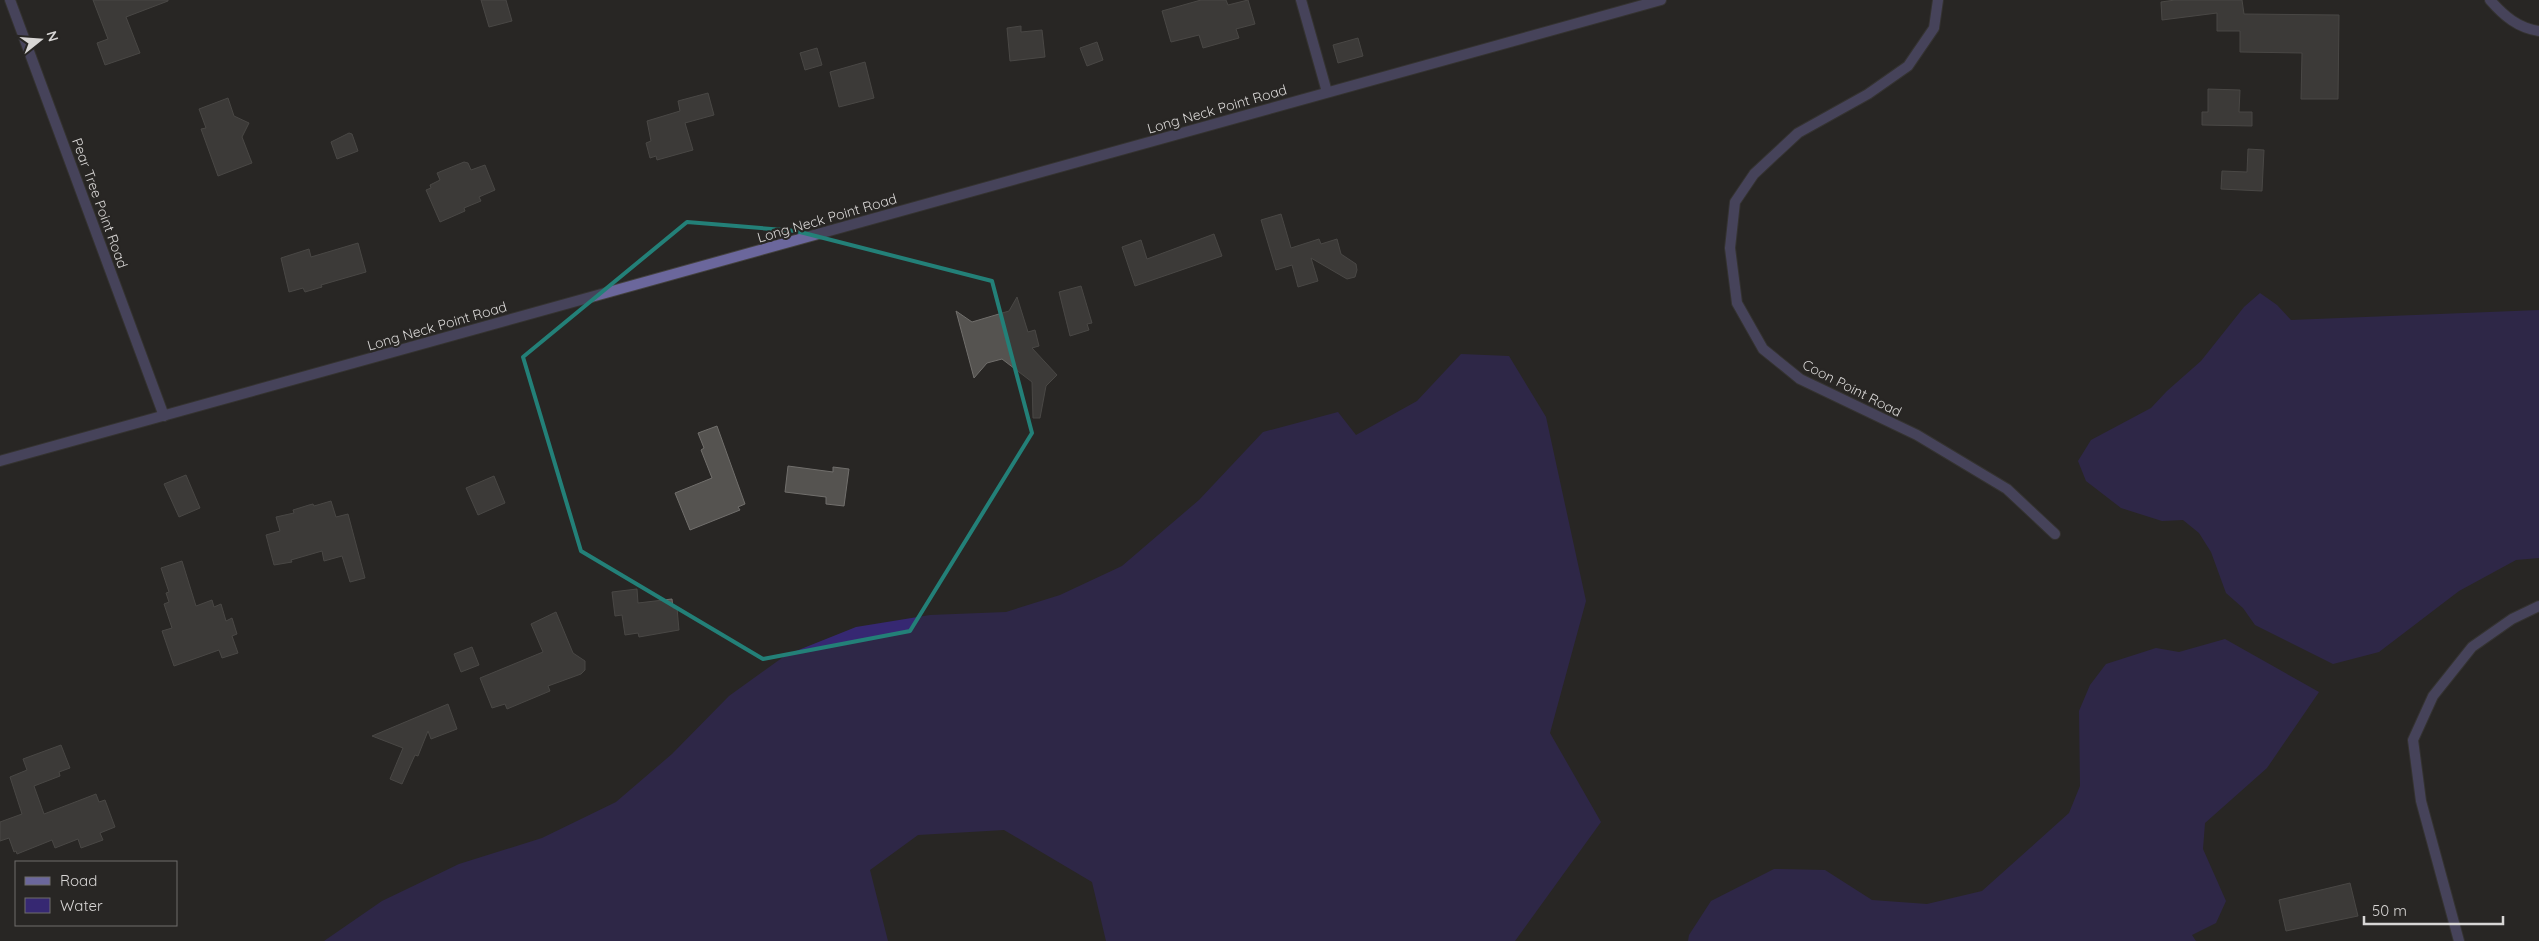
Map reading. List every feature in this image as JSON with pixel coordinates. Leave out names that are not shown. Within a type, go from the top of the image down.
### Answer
[{"type":"street","name":"Pear Tree Point Road","points":[[10,0],[164,416]]},
{"type":"street","points":[[1301,0],[1327,92]]},
{"type":"street","name":"Long Neck Point Road","points":[[0,462],[1661,0]]},
{"type":"street","name":"Coon Point Road","points":[[1938,0],[1934,28],[1908,66],[1868,94],[1798,134],[1754,174],[1735,202],[1730,248],[1737,303],[1763,349],[1800,379],[1917,435],[2007,489],[2055,534]]},
{"type":"street","points":[[2490,0],[2504,16],[2526,29],[2539,31]]},
{"type":"street","points":[[2459,941],[2421,801],[2412,740],[2433,696],[2472,648],[2512,619],[2539,606]]},
{"type":"highlighted area","points":[[687,222],[796,231],[992,281],[1032,433],[910,631],[763,659],[581,551],[523,357]]},
{"type":"water","points":[[2260,293],[2277,305],[2291,320],[2539,310],[2539,558],[2516,560],[2459,591],[2379,652],[2333,664],[2255,625],[2243,608],[2226,593],[2211,552],[2199,533],[2183,520],[2162,521],[2121,508],[2086,481],[2078,461],[2091,440],[2151,408],[2201,361],[2244,307]]},
{"type":"water","points":[[1461,354],[1509,356],[1546,417],[1586,601],[1550,733],[1601,822],[1515,941],[1106,941],[1092,882],[1004,830],[918,835],[870,870],[888,941],[324,941],[382,901],[459,864],[542,838],[616,802],[672,754],[729,696],[786,655],[856,627],[930,615],[1006,612],[1060,595],[1122,566],[1199,500],[1263,432],[1338,412],[1356,435],[1417,401]]},
{"type":"water","points":[[2225,639],[2319,692],[2267,768],[2205,823],[2203,849],[2226,901],[2216,923],[2192,935],[2196,941],[1688,941],[1689,935],[1711,901],[1774,869],[1825,870],[1872,900],[1927,904],[1982,891],[2069,813],[2080,786],[2079,711],[2090,685],[2106,664],[2156,648],[2179,652]]},
{"type":"building","points":[[93,0],[168,1],[126,17],[140,53],[105,65],[97,43],[108,39]]},
{"type":"building","points":[[481,0],[506,0],[512,21],[489,27]]},
{"type":"building","points":[[1201,0],[1226,0],[1228,5],[1248,0],[1255,24],[1236,29],[1239,38],[1203,48],[1199,35],[1171,42],[1162,11]]},
{"type":"building","points":[[2175,0],[2242,0],[2244,14],[2339,15],[2338,99],[2301,99],[2302,53],[2240,52],[2240,31],[2217,31],[2217,13],[2162,20],[2161,2]]},
{"type":"building","points":[[1021,26],[1021,32],[1042,30],[1045,57],[1010,61],[1007,28]]},
{"type":"building","points":[[1358,38],[1363,56],[1338,63],[1333,45]]},
{"type":"building","points":[[1097,42],[1103,60],[1087,66],[1080,48]]},
{"type":"building","points":[[817,48],[822,65],[805,70],[800,53]]},
{"type":"building","points":[[865,62],[874,98],[839,107],[830,72]]},
{"type":"building","points":[[2208,89],[2240,90],[2239,112],[2252,112],[2252,126],[2202,125],[2202,112],[2208,112]]},
{"type":"building","points":[[708,93],[714,115],[685,123],[693,150],[657,160],[656,156],[650,158],[646,143],[651,141],[647,121],[680,111],[678,101]]},
{"type":"building","points":[[228,98],[234,116],[249,123],[242,137],[252,163],[218,176],[201,129],[206,128],[199,109]]},
{"type":"building","points":[[349,133],[352,134],[358,151],[337,159],[331,142]]},
{"type":"building","points":[[2248,149],[2264,150],[2262,191],[2221,189],[2222,171],[2247,172]]},
{"type":"building","points":[[464,162],[468,163],[471,170],[485,165],[495,190],[479,197],[481,201],[464,208],[465,211],[440,222],[426,190],[431,188],[430,185],[440,180],[437,173]]},
{"type":"building","points":[[1281,214],[1291,248],[1319,239],[1321,244],[1337,239],[1341,254],[1356,264],[1355,277],[1347,279],[1311,258],[1318,281],[1298,287],[1292,265],[1276,270],[1261,220]]},
{"type":"building","points":[[1214,234],[1222,256],[1135,286],[1122,247],[1141,240],[1147,259]]},
{"type":"building","points":[[358,243],[366,272],[321,285],[322,287],[305,292],[303,288],[289,292],[281,258],[309,249],[311,257]]},
{"type":"building","points":[[1081,286],[1092,323],[1087,324],[1089,330],[1070,336],[1059,292]]},
{"type":"building","points":[[1017,297],[1028,332],[1035,330],[1039,346],[1032,348],[1057,375],[1046,386],[1040,418],[1033,418],[1032,382],[1002,359],[987,363],[974,378],[956,311],[972,322],[1009,311]]},
{"type":"building","points":[[717,426],[745,504],[738,507],[740,510],[690,530],[675,493],[712,478],[701,450],[704,448],[698,433]]},
{"type":"building","points":[[788,466],[833,472],[833,467],[849,469],[844,506],[826,504],[826,497],[785,492]]},
{"type":"building","points":[[186,475],[200,508],[179,517],[164,484]]},
{"type":"building","points":[[494,476],[505,503],[478,515],[466,488]]},
{"type":"building","points":[[331,501],[336,517],[348,514],[365,578],[350,582],[342,556],[324,561],[322,551],[291,560],[292,562],[274,565],[266,535],[280,531],[276,517],[294,513],[293,510],[309,505],[313,504],[314,506]]},
{"type":"building","points":[[182,561],[196,606],[212,600],[214,607],[221,604],[226,621],[232,618],[237,634],[232,636],[238,653],[222,658],[219,650],[174,666],[162,631],[172,628],[164,604],[169,602],[166,593],[169,592],[161,568]]},
{"type":"building","points":[[637,589],[638,603],[672,599],[673,608],[677,608],[679,630],[639,637],[638,633],[625,635],[622,615],[615,616],[612,592]]},
{"type":"building","points":[[556,612],[573,653],[585,661],[585,670],[581,674],[548,686],[550,691],[507,709],[505,704],[492,708],[480,678],[543,652],[531,624]]},
{"type":"building","points":[[472,647],[479,665],[461,672],[454,654]]},
{"type":"building","points":[[448,704],[457,729],[431,739],[428,731],[418,756],[415,755],[402,784],[390,779],[403,748],[372,736]]},
{"type":"building","points":[[61,745],[70,768],[59,772],[60,776],[34,786],[44,814],[96,794],[99,802],[105,800],[115,827],[100,833],[103,840],[81,848],[78,839],[55,848],[52,840],[17,854],[16,851],[14,852],[9,838],[0,841],[0,822],[22,814],[10,777],[27,770],[23,759]]},
{"type":"building","points":[[2350,883],[2358,916],[2286,931],[2279,900]]}]
